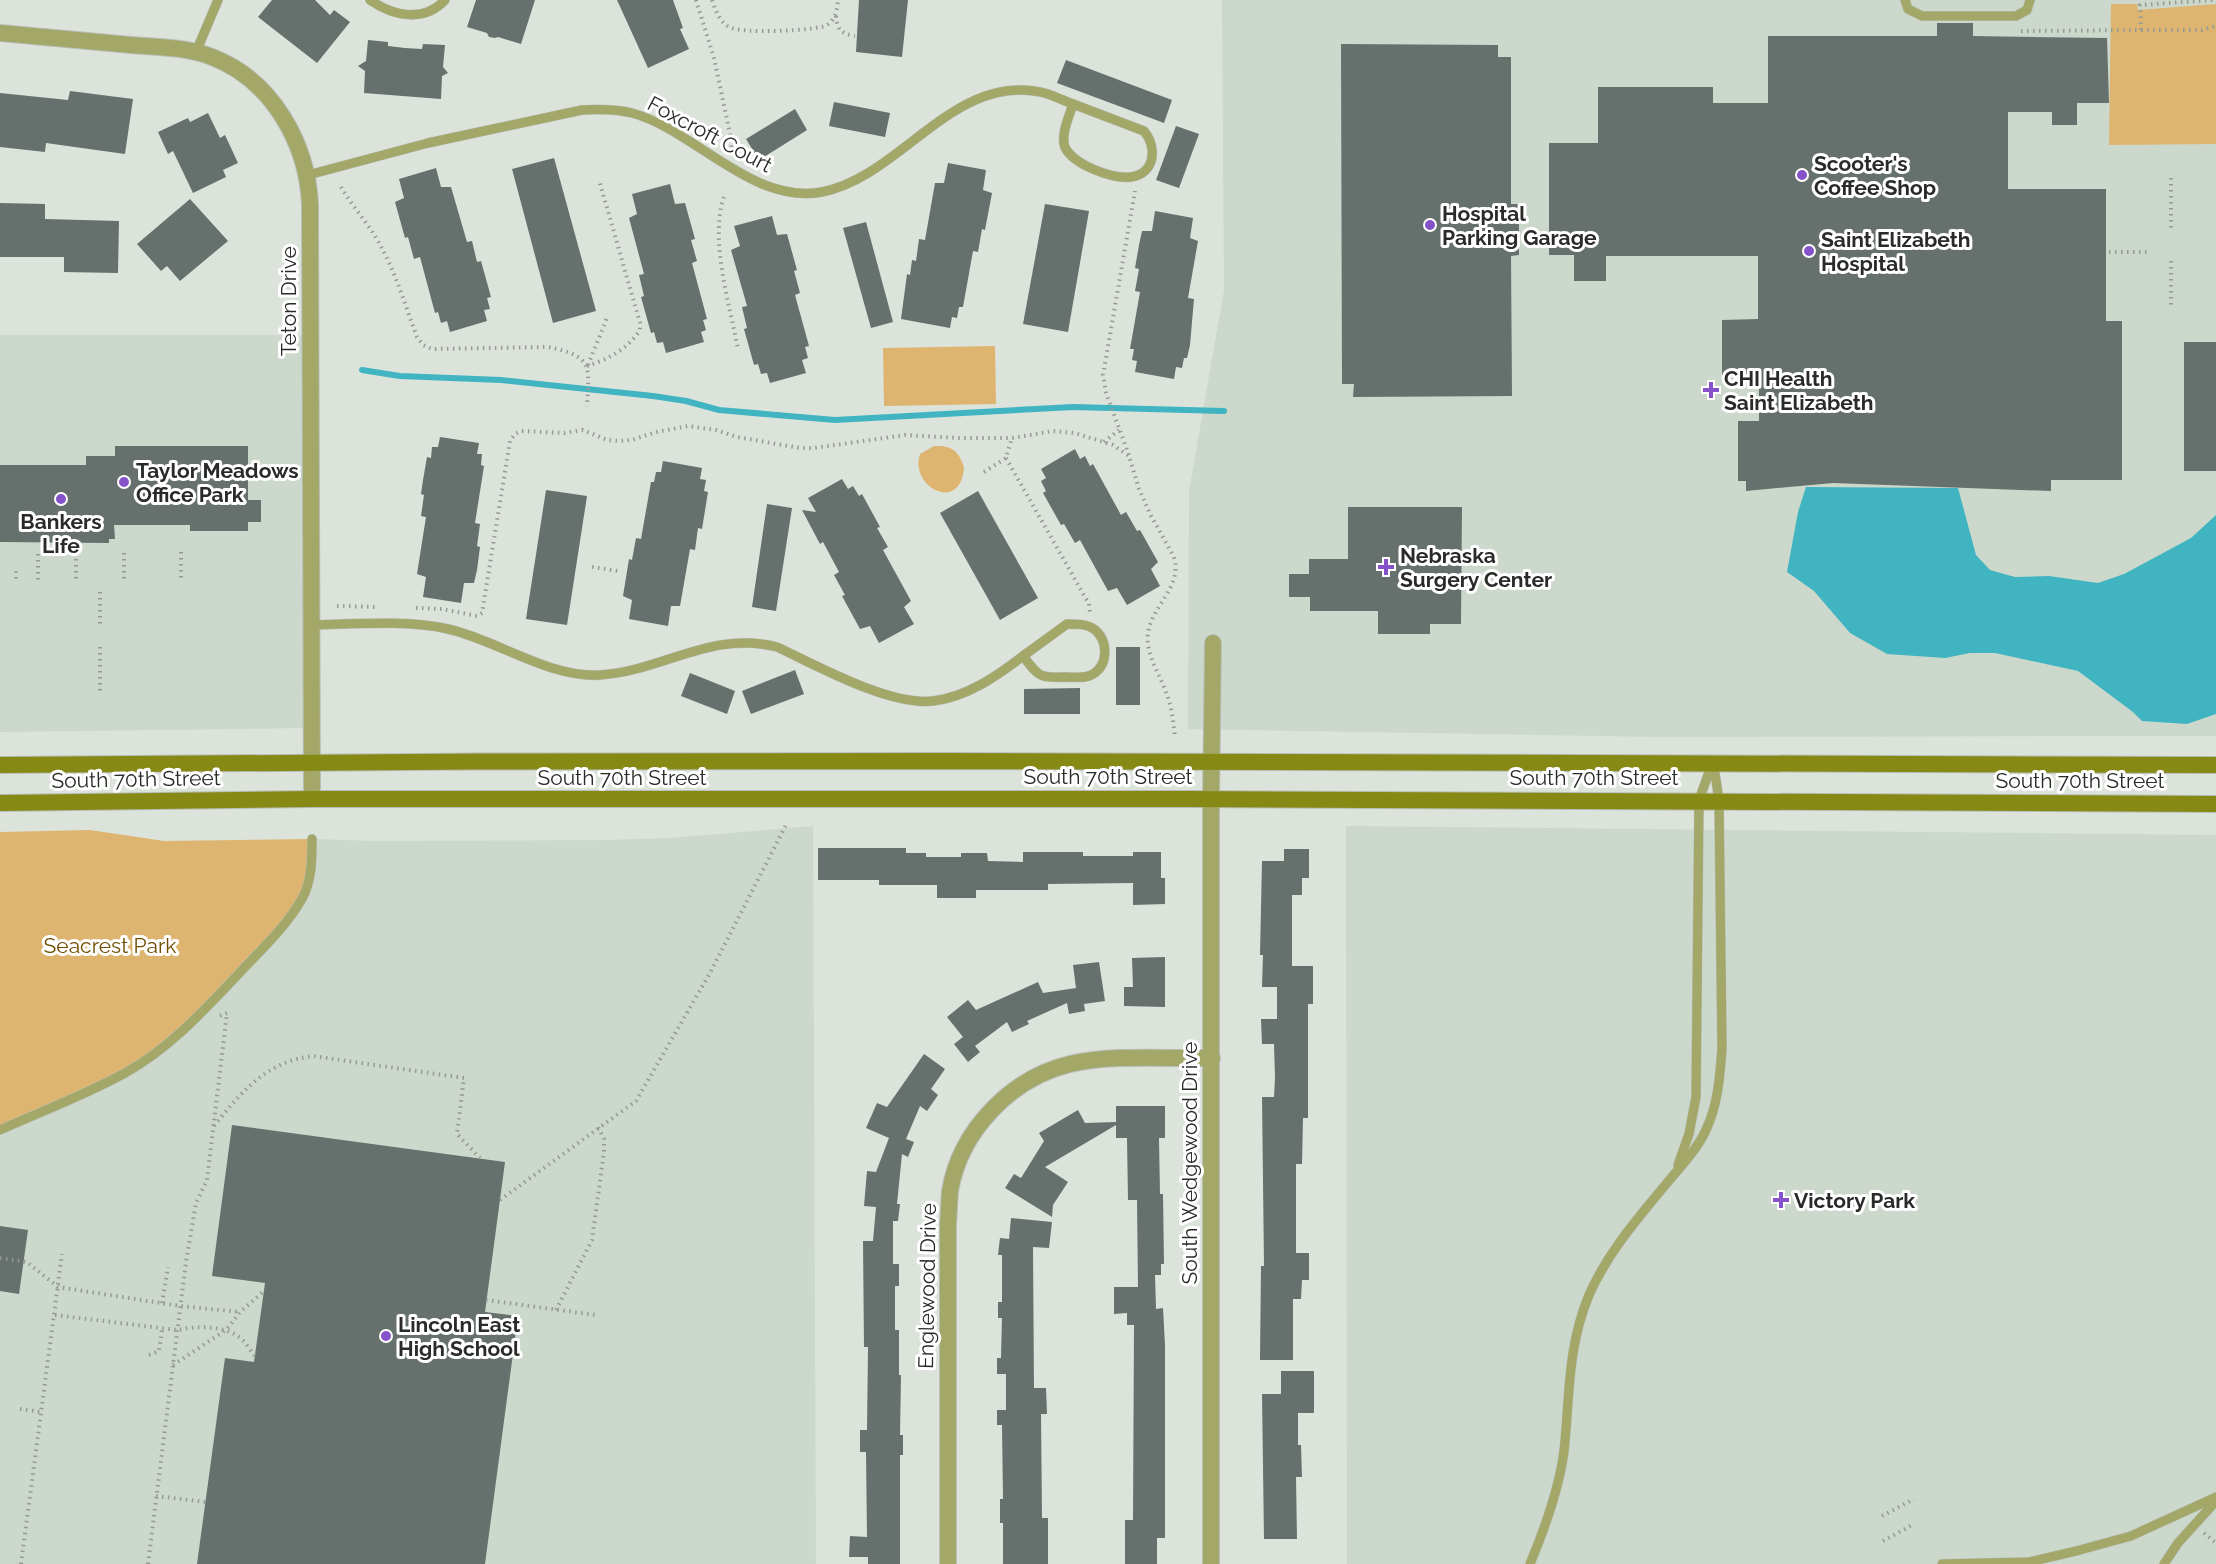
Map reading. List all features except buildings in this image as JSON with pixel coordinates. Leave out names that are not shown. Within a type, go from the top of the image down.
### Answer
[{"type":"main road","name":"South 70th Street","points":[[0,765],[312,761],[1713,761],[2216,765]]},
{"type":"main road","name":"South 70th Street","points":[[0,803],[312,799],[1211,799],[2216,804]]},
{"type":"street","name":"Teton Drive","points":[[0,33],[196,52],[228,65],[249,79],[267,96],[297,142],[308,175],[310,204],[312,799]]},
{"type":"street","name":"South Wedgewood Drive","points":[[1211,1564],[1213,643]]},
{"type":"street","name":"Englewood Drive","points":[[948,1564],[948,1223],[950,1191],[957,1166],[972,1136],[990,1111],[1010,1094],[1038,1076],[1069,1064],[1102,1060],[1212,1058]]},
{"type":"lane","points":[[196,52],[218,0]]},
{"type":"lane","points":[[370,0],[385,10],[410,14],[432,11],[445,0]]},
{"type":"lane","points":[[1905,0],[1908,9],[1922,16],[2016,16],[2027,10],[2030,0]]},
{"type":"lane","name":"Foxcroft Court","points":[[308,175],[484,130],[597,109],[633,113],[651,121],[726,165],[774,188],[789,192],[820,192],[857,180],[953,112],[984,96],[1025,90],[1048,94],[1144,131],[1151,140],[1153,150],[1152,160],[1147,168],[1130,177],[1119,177],[1081,164],[1069,155],[1064,145],[1064,132],[1073,104]]},
{"type":"lane","points":[[312,624],[407,625],[447,629],[555,668],[586,675],[612,673],[734,642],[766,644],[876,692],[920,702],[944,699],[987,682],[1067,624],[1088,626],[1095,630],[1102,637],[1105,648],[1100,667],[1094,674],[1086,677],[1049,678],[1038,675],[1023,656]]},
{"type":"lane","points":[[1675,1173],[1689,1134],[1696,1097],[1699,800],[1713,761]]},
{"type":"lane","points":[[1530,1564],[1541,1539],[1559,1481],[1564,1450],[1572,1353],[1578,1326],[1589,1296],[1602,1267],[1620,1241],[1692,1153],[1705,1131],[1720,1076],[1722,1048],[1719,800],[1713,761]]},
{"type":"lane","points":[[0,1130],[126,1072],[167,1044],[235,978],[277,933],[292,913],[309,882],[312,839]]},
{"type":"lane","points":[[1942,1564],[2029,1562],[2076,1551],[2131,1536],[2216,1499]]},
{"type":"lane","points":[[2164,1564],[2178,1543],[2216,1499]]},
{"type":"path","points":[[696,0],[714,58],[732,143],[732,151],[726,165]]},
{"type":"path","points":[[712,0],[722,22],[742,32],[817,28],[828,24],[836,15]]},
{"type":"path","points":[[838,0],[837,27],[841,32],[855,36]]},
{"type":"path","points":[[2141,30],[2140,5],[2213,0]]},
{"type":"path","points":[[2013,31],[2202,30],[2216,26]]},
{"type":"path","points":[[2171,178],[2171,232]]},
{"type":"path","points":[[587,366],[616,353],[628,344],[640,330],[640,323],[599,180]]},
{"type":"path","points":[[342,187],[386,255],[417,337],[423,345],[432,349],[549,347],[572,354],[587,366]]},
{"type":"path","points":[[1135,189],[1103,375],[1106,393],[1139,489],[1176,564],[1170,591],[1150,623],[1147,635],[1149,649],[1167,695],[1175,736]]},
{"type":"path","points":[[724,197],[717,223],[724,276],[738,349]]},
{"type":"path","points":[[2109,252],[2149,252]]},
{"type":"path","points":[[2171,261],[2171,307]]},
{"type":"path","points":[[587,407],[589,377],[587,366],[607,318]]},
{"type":"path","points":[[411,608],[442,609],[477,616],[482,613],[510,441],[521,431],[564,433],[583,430],[607,440],[619,441],[688,426],[800,448],[814,448],[905,435],[1012,438],[1053,431],[1075,433],[1113,446],[1129,456]]},
{"type":"path","points":[[1103,443],[1118,427]]},
{"type":"path","points":[[984,472],[1006,458],[1012,438]]},
{"type":"path","points":[[1006,458],[1089,604],[1090,613]]},
{"type":"path","points":[[180,552],[181,581]]},
{"type":"path","points":[[76,553],[76,582]]},
{"type":"path","points":[[123,553],[123,582]]},
{"type":"path","points":[[38,554],[38,583]]},
{"type":"path","points":[[592,567],[618,571]]},
{"type":"path","points":[[16,571],[16,583]]},
{"type":"path","points":[[100,592],[100,624]]},
{"type":"path","points":[[337,606],[379,607]]},
{"type":"path","points":[[100,646],[100,691]]},
{"type":"path","points":[[500,1200],[636,1101],[705,983],[787,823]]},
{"type":"path","points":[[147,1564],[180,1306],[196,1203],[207,1180],[227,1013]]},
{"type":"path","points":[[213,1127],[234,1100],[260,1077],[294,1058],[313,1056],[465,1078],[458,1134],[480,1158]]},
{"type":"path","points":[[556,1310],[592,1240],[604,1152],[604,1139],[598,1128]]},
{"type":"path","points":[[21,1564],[62,1254]]},
{"type":"path","points":[[0,1258],[27,1262],[58,1287],[180,1306],[240,1312]]},
{"type":"path","points":[[162,1303],[168,1267]]},
{"type":"path","points":[[173,1365],[225,1330],[240,1312],[264,1291]]},
{"type":"path","points":[[486,1300],[596,1315]]},
{"type":"path","points":[[55,1315],[162,1329],[177,1330],[192,1327],[225,1330],[240,1337],[255,1356]]},
{"type":"path","points":[[148,1355],[159,1351],[162,1329]]},
{"type":"path","points":[[20,1409],[42,1412]]},
{"type":"path","points":[[156,1496],[206,1502]]},
{"type":"path","points":[[1882,1516],[1914,1499]]},
{"type":"path","points":[[1883,1541],[1914,1524]]},
{"type":"path","points":[[2201,1530],[2216,1543]]},
{"type":"shaded area","name":"CHI Health Saint Elizabeth","points":[[1222,0],[2216,0],[2216,736],[1658,737],[1188,729],[1189,491],[1224,290]]},
{"type":"shaded area","name":"Taylor Meadows Office Park","points":[[0,335],[310,335],[312,728],[0,732]]},
{"type":"shaded area","name":"Lincoln East High School","points":[[813,826],[816,1564],[0,1564],[0,1130],[312,839],[607,840],[671,838]]},
{"type":"shaded area","name":"Victory Park","points":[[1346,826],[2216,835],[2216,1564],[1347,1564]]},
{"type":"green space","points":[[2111,4],[2137,4],[2138,10],[2216,4],[2216,144],[2109,145]]},
{"type":"green space","points":[[995,346],[996,404],[884,406],[883,348]]},
{"type":"green space","points":[[934,446],[954,450],[962,462],[964,468],[961,482],[954,490],[936,491],[922,477],[919,466],[920,454]]},
{"type":"green space","name":"Seacrest Park","points":[[90,830],[164,841],[312,839],[303,897],[228,985],[146,1060],[0,1130],[0,832]]},
{"type":"water","points":[[1806,487],[1958,488],[1976,555],[1990,570],[2015,577],[2049,576],[2098,583],[2124,574],[2191,538],[2216,515],[2216,714],[2187,724],[2142,721],[2078,671],[1995,653],[1970,653],[1945,658],[1887,654],[1850,633],[1814,591],[1787,572],[1798,512]]},
{"type":"waterway","points":[[362,370],[400,376],[501,380],[653,396],[686,401],[719,410],[835,420],[1073,407],[1224,411]]},
{"type":"place","name":"Scooter's Coffee Shop","points":[[1802,175]]},
{"type":"place","name":"Hospital Parking Garage","points":[[1430,225]]},
{"type":"place","name":"Saint Elizabeth Hospital","points":[[1809,251]]},
{"type":"place","name":"CHI Health Saint Elizabeth","points":[[1711,390]]},
{"type":"place","name":"Taylor Meadows Office Park","points":[[124,482]]},
{"type":"place","name":"Bankers Life","points":[[61,499]]},
{"type":"place","name":"Nebraska Surgery Center","points":[[1386,567]]},
{"type":"place","name":"Victory Park","points":[[1781,1200]]},
{"type":"place","name":"Lincoln East High School","points":[[386,1336]]}]
